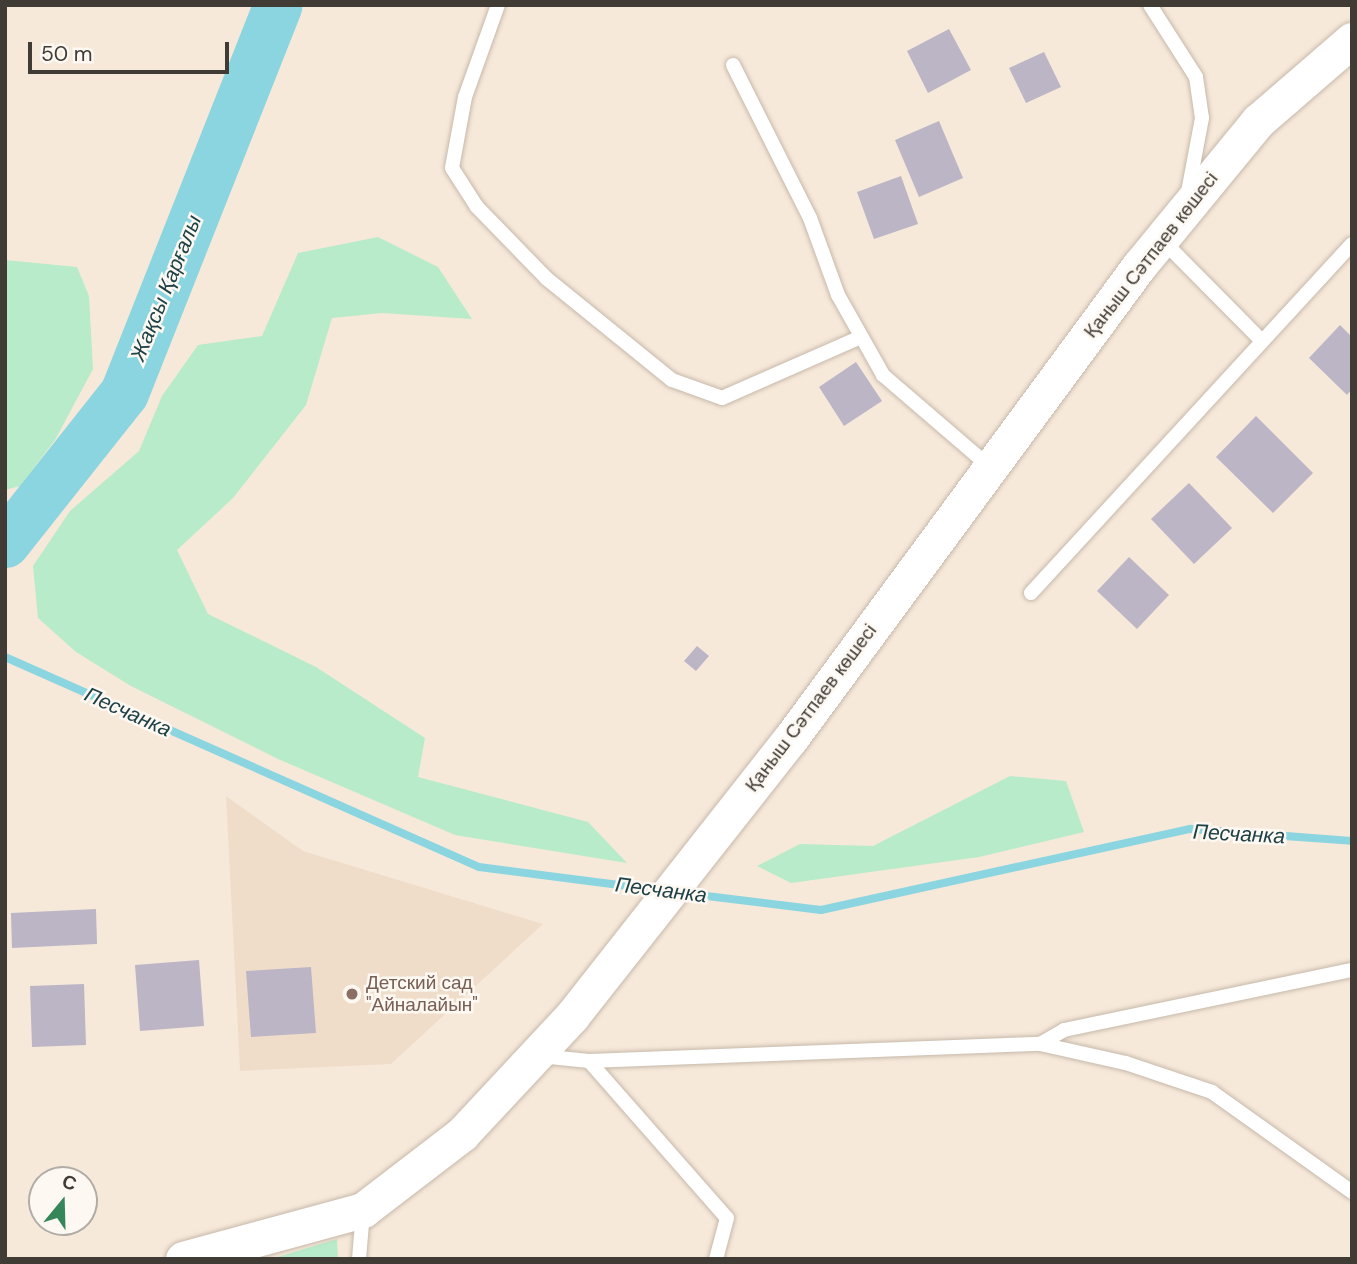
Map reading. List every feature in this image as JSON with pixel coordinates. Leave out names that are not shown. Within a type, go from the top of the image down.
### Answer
[{"type":"street","name":"Қаныш Сәтпаев көшесі","points":[[191,1258],[363,1210],[462,1134],[572,1016],[791,738],[1161,239],[1258,121],[1352,40]]},
{"type":"lane","points":[[498,5],[465,97],[452,168],[477,207],[546,278],[672,380],[722,398],[862,337]]},
{"type":"lane","points":[[1150,5],[1196,77],[1202,118],[1184,211]]},
{"type":"lane","points":[[733,65],[810,218],[838,295],[883,375],[990,467]]},
{"type":"lane","points":[[1161,239],[1262,341]]},
{"type":"lane","points":[[1031,593],[1352,244]]},
{"type":"lane","points":[[1040,1044],[1064,1030],[1352,970]]},
{"type":"lane","points":[[535,1055],[589,1061],[1040,1044],[1126,1063],[1212,1092],[1352,1192]]},
{"type":"lane","points":[[589,1061],[727,1218],[716,1259]]},
{"type":"lane","points":[[359,1259],[363,1210]]},
{"type":"shaded area","name":"Детский сад \"Айналайын\"","points":[[226,796],[303,851],[543,924],[391,1064],[240,1071]]},
{"type":"green space","points":[[378,237],[438,267],[472,319],[382,313],[332,318],[306,405],[233,498],[177,550],[208,614],[316,667],[425,738],[418,777],[588,822],[627,863],[455,835],[278,759],[131,686],[76,652],[38,618],[33,566],[70,511],[139,451],[162,396],[198,345],[262,336],[298,253]]},
{"type":"green space","points":[[5,260],[77,267],[89,296],[93,369],[55,440],[20,486],[5,490]]},
{"type":"green space","points":[[1010,776],[1066,781],[1084,832],[979,857],[791,883],[757,866],[800,844],[873,846]]},
{"type":"green space","points":[[337,1239],[338,1259],[271,1259]]},
{"type":"building","points":[[949,29],[971,70],[928,93],[907,51]]},
{"type":"building","points":[[1044,52],[1061,87],[1026,103],[1009,68]]},
{"type":"building","points":[[939,121],[963,178],[919,197],[895,140]]},
{"type":"building","points":[[901,176],[918,224],[874,239],[857,192]]},
{"type":"building","points":[[1340,325],[1352,337],[1352,389],[1347,395],[1309,358]]},
{"type":"building","points":[[856,362],[882,401],[844,426],[819,387]]},
{"type":"building","points":[[1256,416],[1313,473],[1273,513],[1216,457]]},
{"type":"building","points":[[1189,483],[1232,528],[1194,564],[1151,519]]},
{"type":"building","points":[[1129,557],[1169,595],[1137,629],[1097,591]]},
{"type":"building","points":[[697,646],[709,656],[696,671],[684,661]]},
{"type":"building","points":[[96,909],[97,944],[12,948],[11,913]]},
{"type":"building","points":[[199,960],[204,1026],[140,1031],[135,965]]},
{"type":"building","points":[[311,967],[316,1033],[251,1037],[246,971]]},
{"type":"building","points":[[84,984],[86,1045],[32,1047],[30,986]]},
{"type":"waterway","name":"Жақсы Қарғалы","points":[[5,543],[124,393],[278,5]]},
{"type":"waterway","name":"Песчанка","points":[[5,657],[479,867],[659,890]]},
{"type":"waterway","name":"Песчанка","points":[[682,893],[821,910],[1190,829],[1352,841]]},
{"type":"place","name":"Детский сад \"Айналайын\"","points":[[352,994]]}]
